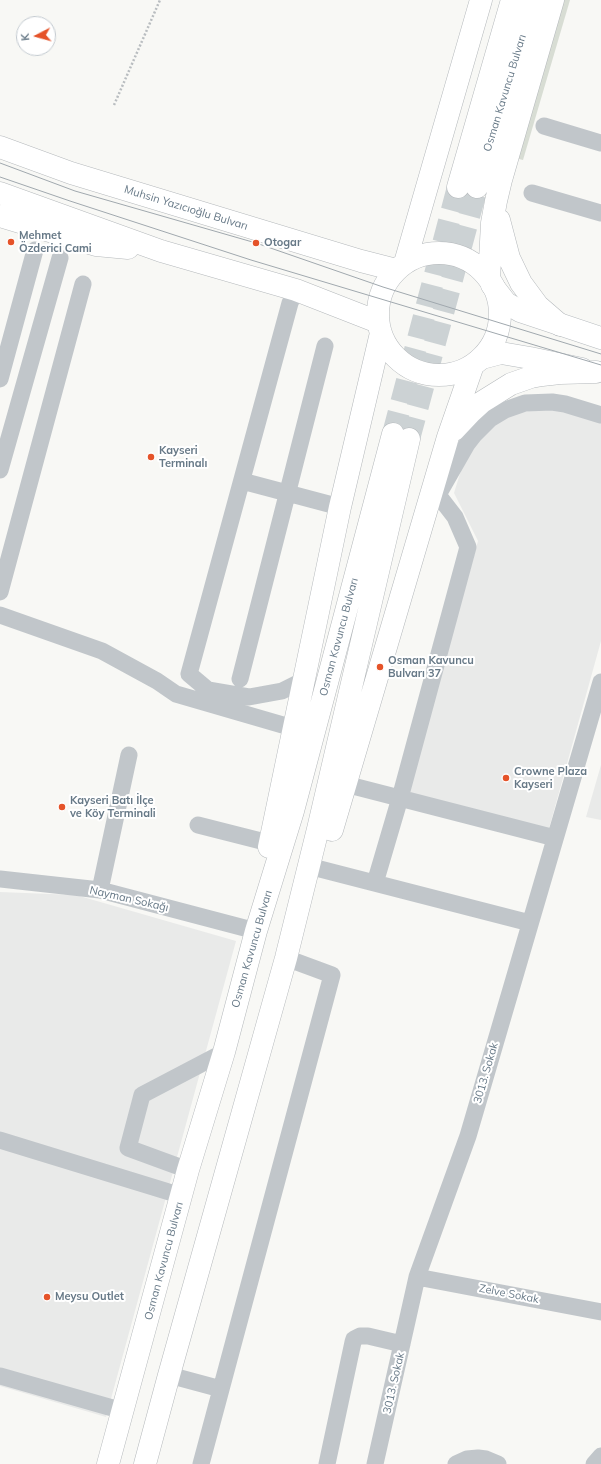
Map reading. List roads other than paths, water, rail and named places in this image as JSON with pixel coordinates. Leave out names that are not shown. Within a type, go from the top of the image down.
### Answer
[{"type":"main road","points":[[401,267],[481,0]]},
{"type":"main road","name":"Osman Kavuncu Bulvarı","points":[[512,0],[468,187],[534,0]]},
{"type":"main road","points":[[553,0],[500,180],[492,222],[490,282],[497,295],[499,323],[497,333],[489,349],[477,361],[463,370],[441,375],[419,372],[399,361],[385,343],[380,327],[379,305],[383,287],[401,267],[415,258],[426,254],[437,253],[448,254],[469,261],[478,268],[490,282],[506,303],[520,311],[560,326],[601,338]]},
{"type":"main road","points":[[0,131],[136,181],[187,208]]},
{"type":"main road","name":"Muhsin Yazıcıoğlu Bulvarı","points":[[0,147],[71,173],[361,261],[401,267]]},
{"type":"main road","points":[[0,193],[161,251],[296,290],[380,327]]},
{"type":"main road","points":[[496,201],[504,244],[515,272],[534,300],[560,326]]},
{"type":"main road","points":[[0,216],[96,245],[161,251]]},
{"type":"main road","points":[[256,931],[269,843],[340,507],[380,327]]},
{"type":"main road","points":[[477,361],[501,353],[598,373]]},
{"type":"main road","points":[[286,958],[320,869],[448,437],[477,361]]},
{"type":"main road","points":[[448,437],[482,402],[511,384],[526,378],[542,375],[560,373],[598,373]]},
{"type":"main road","name":"Osman Kavuncu Bulvarı","points":[[108,1464],[188,1170],[224,1052],[256,931],[293,811],[401,436],[316,837],[286,958],[145,1464]]},
{"type":"street","points":[[544,126],[601,143]]},
{"type":"street","points":[[532,193],[601,213]]},
{"type":"street","points":[[0,379],[35,250]]},
{"type":"street","points":[[0,470],[60,258]]},
{"type":"street","points":[[0,592],[83,284]]},
{"type":"street","points":[[296,290],[290,303],[189,674],[208,690],[249,697],[282,691],[304,680]]},
{"type":"street","points":[[240,679],[325,346]]},
{"type":"street","points":[[421,525],[467,444],[490,419],[505,410],[526,403],[552,402],[565,404],[601,415]]},
{"type":"street","points":[[242,481],[340,507]]},
{"type":"street","points":[[375,883],[400,798],[468,547],[455,517],[438,495]]},
{"type":"street","points":[[0,615],[102,651],[157,681],[176,694],[293,728]]},
{"type":"street","name":"3013. Sokak","points":[[375,1464],[418,1277],[468,1136],[601,682]]},
{"type":"street","points":[[100,890],[129,755]]},
{"type":"street","points":[[345,784],[555,838]]},
{"type":"street","points":[[198,825],[269,843]]},
{"type":"street","points":[[320,869],[530,923]]},
{"type":"street","name":"Nayman Sokağı","points":[[0,879],[100,890],[256,931]]},
{"type":"street","points":[[201,1464],[332,974],[286,958]]},
{"type":"street","points":[[188,1170],[128,1148],[142,1095],[224,1052]]},
{"type":"street","points":[[0,1140],[182,1196]]},
{"type":"street","name":"Zelve Sokak","points":[[418,1277],[601,1312]]},
{"type":"street","points":[[327,1464],[354,1339],[360,1336],[368,1336],[402,1344]]},
{"type":"street","points":[[169,1375],[221,1389]]},
{"type":"street","points":[[0,1376],[123,1411]]},
{"type":"street","points":[[594,1464],[601,1456]]},
{"type":"street","points":[[456,1464],[467,1459],[478,1458],[493,1461],[498,1464]]},
{"type":"tunnel","points":[[393,434],[458,187]]},
{"type":"tunnel","points":[[409,439],[477,187]]},
{"type":"tram line","points":[[0,163],[75,191],[256,243],[383,287],[601,354]]},
{"type":"tram line","points":[[0,177],[251,260],[601,365]]},
{"type":"place","name":"Mehmet Özderici Cami","points":[[11,242]]},
{"type":"place","name":"Otogar","points":[[256,243]]},
{"type":"place","name":"Kayseri Terminalı","points":[[151,457]]},
{"type":"place","name":"Osman Kavuncu Bulvarı 37","points":[[380,667]]},
{"type":"place","name":"Crowne Plaza Kayseri","points":[[506,778]]},
{"type":"place","name":"Kayseri Batı İlçe ve Köy Terminali","points":[[62,807]]},
{"type":"place","name":"Meysu Outlet","points":[[47,1297]]}]
